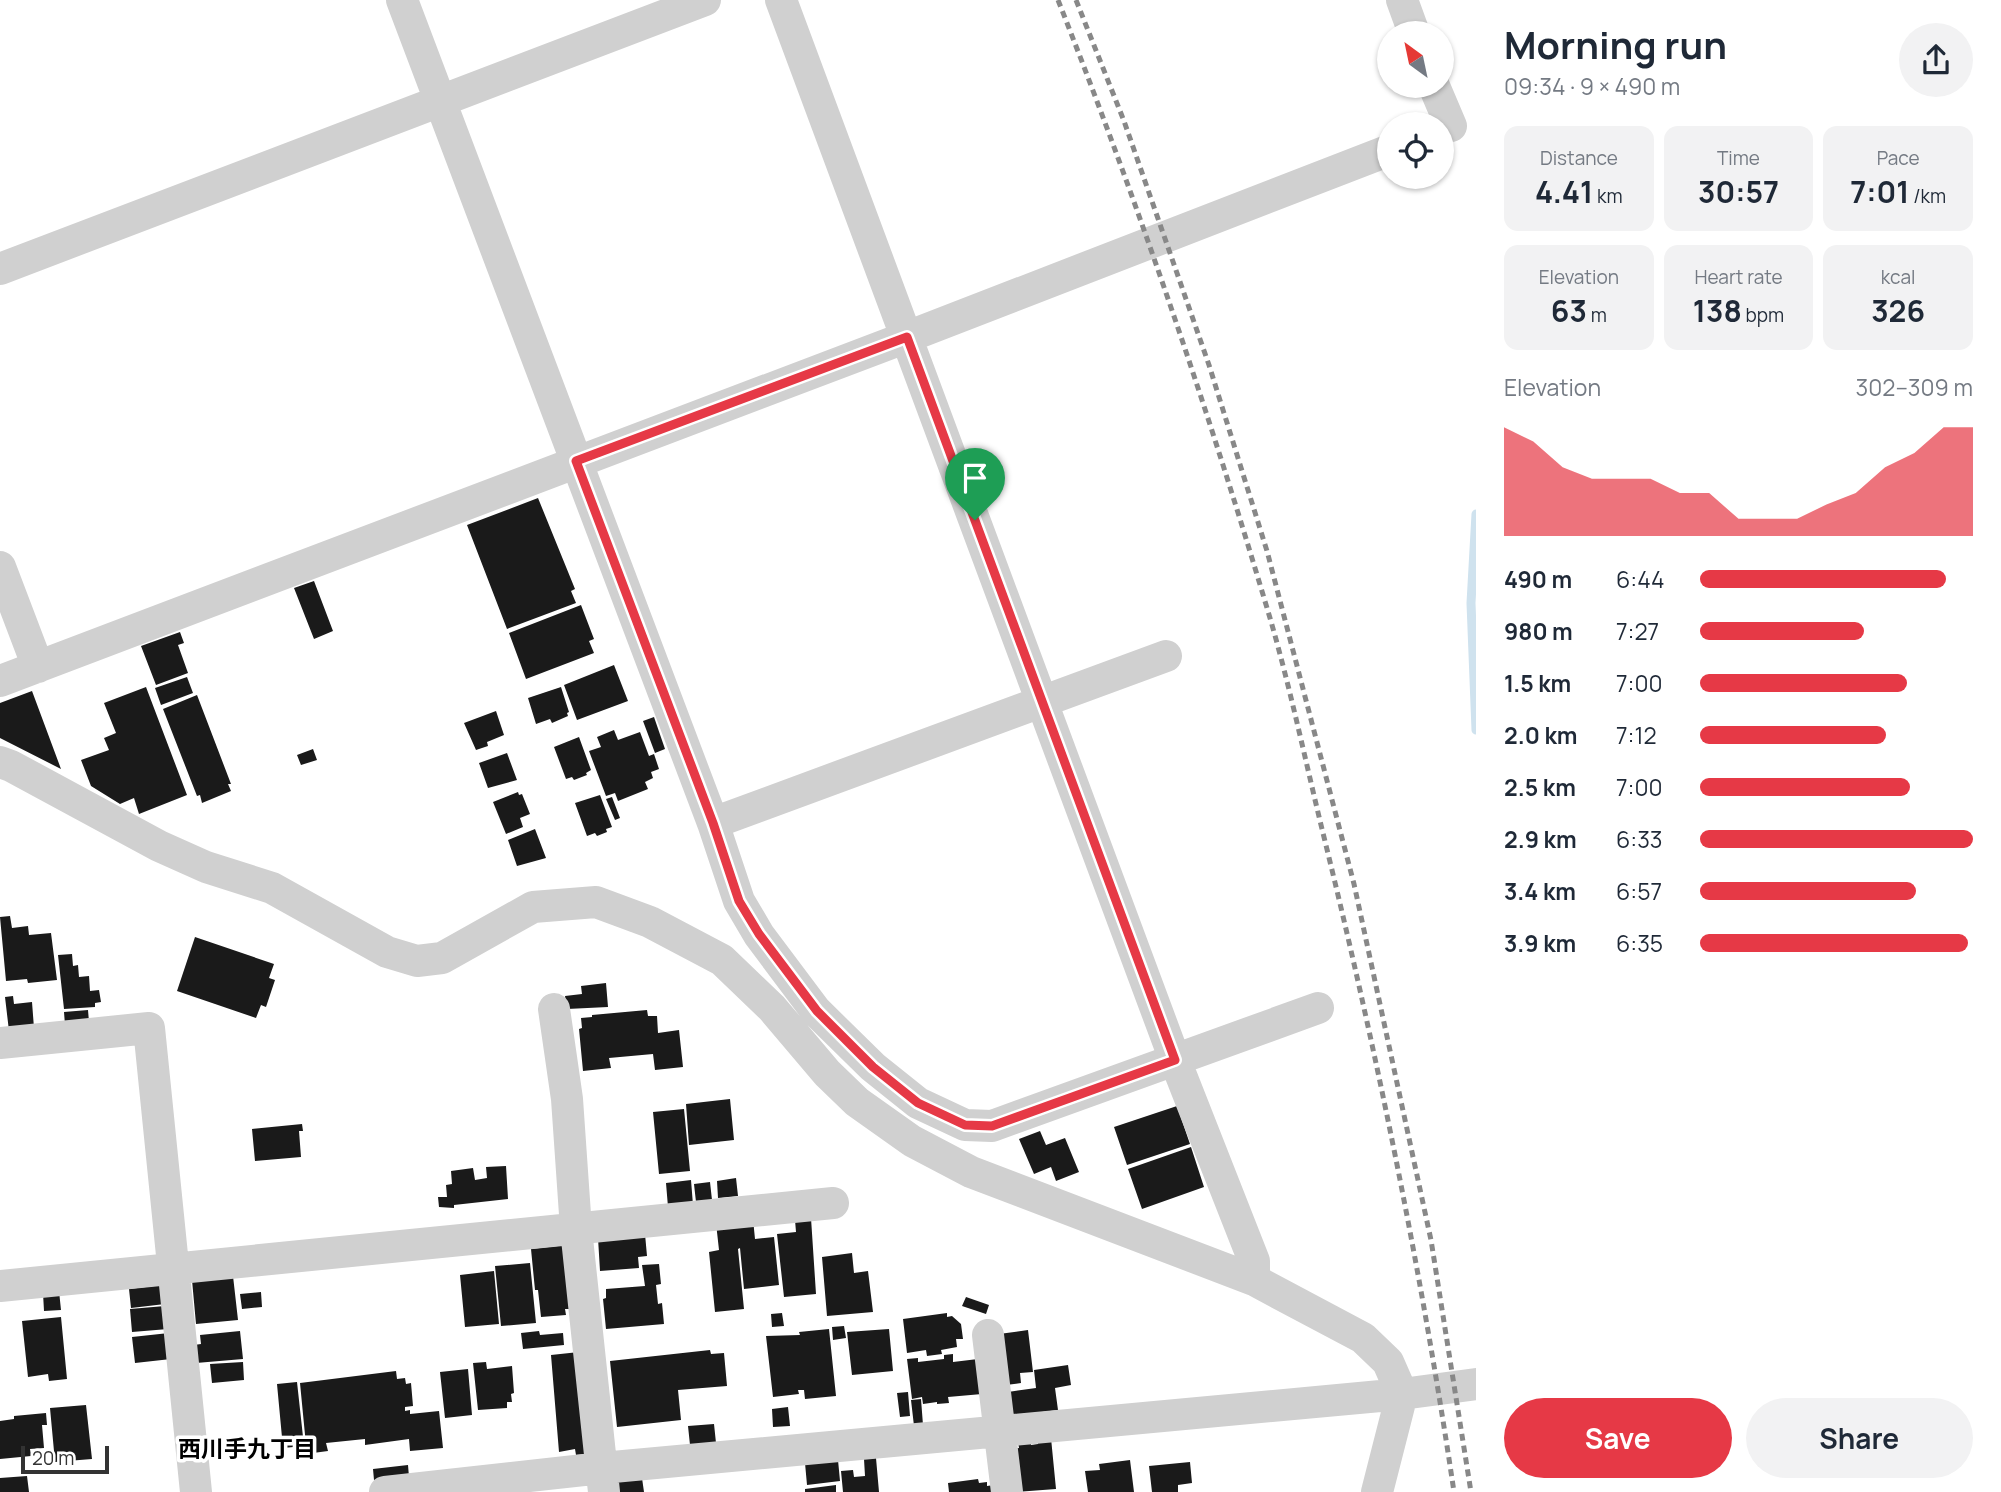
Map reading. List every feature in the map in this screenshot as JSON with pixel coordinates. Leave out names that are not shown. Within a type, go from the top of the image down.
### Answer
[{"type":"street","points":[[402,0],[713,823],[739,901],[759,934],[817,1011],[873,1067],[918,1103],[965,1125],[992,1126],[1318,1008]]},
{"type":"street","points":[[0,269],[705,0]]},
{"type":"street","points":[[781,0],[1175,1060],[1254,1261],[1254,1280]]},
{"type":"street","points":[[1402,0],[1410,21]]},
{"type":"street","points":[[1442,98],[1460,124]]},
{"type":"street","points":[[0,681],[907,337],[1377,155]]},
{"type":"street","points":[[0,567],[38,667]]},
{"type":"street","points":[[713,823],[1166,656]]},
{"type":"street","points":[[0,762],[159,846],[206,867],[272,888],[387,952],[417,961],[442,958],[533,907],[596,902],[650,922],[722,960],[772,1008],[827,1073],[857,1102],[912,1142],[971,1172],[1254,1280],[1363,1338],[1388,1362],[1402,1394],[1377,1492]]},
{"type":"street","points":[[554,1009],[567,1099],[576,1229],[603,1480]]},
{"type":"street","points":[[0,1043],[149,1028],[196,1492]]},
{"type":"street","points":[[0,1286],[833,1203]]},
{"type":"street","points":[[988,1335],[1007,1492]]},
{"type":"street","points":[[385,1492],[603,1480],[1001,1433],[1402,1394],[1476,1384]]},
{"type":"building","points":[[538,498],[575,589],[571,591],[576,603],[507,629],[467,525]]},
{"type":"building","points":[[314,581],[333,631],[314,639],[294,588]]},
{"type":"building","points":[[581,605],[594,639],[589,641],[594,653],[526,679],[509,633]]},
{"type":"building","points":[[180,632],[184,643],[178,645],[188,673],[156,685],[141,646]]},
{"type":"building","points":[[614,665],[628,701],[577,720],[564,685]]},
{"type":"building","points":[[187,677],[193,693],[161,705],[155,688]]},
{"type":"building","points":[[146,687],[187,795],[139,814],[134,798],[120,804],[91,786],[81,760],[109,750],[104,738],[116,733],[104,703]]},
{"type":"building","points":[[561,687],[568,716],[552,723],[550,719],[536,724],[528,698]]},
{"type":"building","points":[[32,691],[61,769],[0,738],[0,703]]},
{"type":"building","points":[[197,695],[231,784],[228,784],[231,791],[202,803],[163,709]]},
{"type":"building","points":[[496,711],[504,735],[487,742],[488,746],[476,750],[464,723]]},
{"type":"building","points":[[654,717],[665,749],[655,753],[643,721]]},
{"type":"building","points":[[614,730],[618,740],[640,732],[649,756],[654,754],[659,769],[651,772],[653,778],[645,782],[648,789],[618,801],[615,793],[606,796],[589,751],[601,747],[597,737]]},
{"type":"building","points":[[579,737],[591,770],[587,775],[574,780],[572,777],[566,779],[554,747]]},
{"type":"building","points":[[313,749],[317,760],[301,765],[297,755]]},
{"type":"building","points":[[507,753],[517,780],[488,788],[479,763]]},
{"type":"building","points":[[518,792],[519,795],[522,794],[530,814],[520,818],[523,827],[506,834],[493,802]]},
{"type":"building","points":[[600,795],[612,827],[597,836],[595,833],[587,836],[575,803]]},
{"type":"building","points":[[612,797],[620,818],[615,820],[606,799]]},
{"type":"building","points":[[535,829],[546,858],[517,866],[508,840]]},
{"type":"building","points":[[10,916],[12,928],[28,926],[29,935],[51,933],[57,980],[28,983],[27,979],[6,981],[0,917]]},
{"type":"building","points":[[195,937],[274,964],[269,978],[275,980],[266,1007],[261,1005],[256,1018],[177,991]]},
{"type":"building","points":[[72,954],[73,966],[78,965],[79,977],[89,976],[90,991],[99,990],[101,1002],[95,1003],[95,1007],[64,1009],[58,955]]},
{"type":"building","points":[[606,983],[608,1007],[567,1009],[565,996],[582,994],[581,986]]},
{"type":"building","points":[[13,996],[14,1004],[32,1002],[34,1028],[9,1031],[5,997]]},
{"type":"building","points":[[88,1010],[89,1022],[65,1025],[64,1012]]},
{"type":"building","points":[[647,1010],[648,1016],[657,1016],[658,1033],[679,1030],[683,1067],[655,1070],[653,1054],[609,1058],[611,1068],[583,1071],[579,1029],[582,1028],[581,1018]]},
{"type":"building","points":[[730,1099],[734,1140],[689,1145],[686,1104]]},
{"type":"building","points":[[1177,1106],[1190,1144],[1127,1165],[1114,1127]]},
{"type":"building","points":[[684,1109],[690,1171],[659,1174],[653,1112]]},
{"type":"building","points":[[302,1124],[303,1131],[299,1131],[301,1157],[255,1161],[252,1129]]},
{"type":"building","points":[[1040,1131],[1046,1145],[1065,1138],[1079,1172],[1056,1181],[1051,1167],[1034,1174],[1019,1139]]},
{"type":"building","points":[[1191,1147],[1204,1187],[1142,1209],[1128,1169]]},
{"type":"building","points":[[506,1166],[508,1199],[454,1205],[454,1208],[439,1207],[438,1197],[447,1197],[446,1185],[452,1184],[451,1171],[473,1168],[475,1180],[487,1178],[486,1167]]},
{"type":"building","points":[[736,1178],[738,1196],[718,1198],[717,1181]]},
{"type":"building","points":[[691,1180],[693,1205],[668,1207],[666,1183]]},
{"type":"building","points":[[710,1182],[712,1200],[696,1202],[694,1184]]},
{"type":"building","points":[[811,1218],[816,1294],[784,1297],[777,1234],[796,1232],[795,1220]]},
{"type":"building","points":[[753,1219],[755,1239],[774,1237],[779,1285],[744,1289],[740,1248],[744,1309],[715,1312],[709,1252],[719,1250],[716,1223]]},
{"type":"building","points":[[645,1234],[647,1256],[638,1257],[639,1268],[600,1271],[598,1238]]},
{"type":"building","points":[[567,1245],[572,1309],[565,1309],[566,1315],[541,1317],[531,1249]]},
{"type":"building","points":[[852,1253],[854,1273],[868,1271],[873,1312],[827,1316],[822,1257]]},
{"type":"building","points":[[530,1263],[536,1323],[501,1326],[495,1266]]},
{"type":"building","points":[[659,1264],[661,1284],[656,1285],[658,1304],[662,1303],[664,1324],[606,1329],[603,1299],[606,1298],[606,1289],[645,1286],[642,1265]]},
{"type":"building","points":[[494,1271],[499,1324],[465,1327],[460,1275]]},
{"type":"building","points":[[233,1276],[238,1320],[196,1324],[192,1280]]},
{"type":"building","points":[[163,1285],[165,1304],[131,1308],[129,1289]]},
{"type":"building","points":[[59,1291],[61,1310],[44,1311],[43,1293]]},
{"type":"building","points":[[261,1292],[262,1307],[242,1309],[240,1294]]},
{"type":"building","points":[[966,1297],[989,1305],[986,1314],[962,1306]]},
{"type":"building","points":[[165,1306],[168,1329],[132,1332],[130,1309]]},
{"type":"building","points":[[782,1313],[784,1326],[772,1327],[771,1314]]},
{"type":"building","points":[[947,1313],[947,1317],[952,1316],[961,1324],[963,1339],[956,1339],[957,1347],[941,1350],[942,1354],[927,1356],[926,1350],[907,1353],[903,1319]]},
{"type":"building","points":[[61,1317],[67,1379],[49,1381],[48,1374],[28,1377],[22,1321]]},
{"type":"building","points":[[844,1326],[846,1338],[833,1340],[832,1327]]},
{"type":"building","points":[[829,1329],[836,1396],[805,1399],[804,1390],[798,1390],[799,1394],[773,1397],[766,1336],[800,1335],[799,1332]]},
{"type":"building","points":[[889,1329],[893,1371],[852,1375],[847,1332]]},
{"type":"building","points":[[1028,1330],[1033,1372],[1020,1373],[1021,1383],[1006,1385],[999,1334]]},
{"type":"building","points":[[240,1331],[243,1359],[196,1363],[194,1345],[201,1344],[200,1335]]},
{"type":"building","points":[[539,1331],[540,1335],[563,1333],[564,1345],[523,1349],[521,1333]]},
{"type":"building","points":[[169,1333],[171,1359],[135,1363],[132,1337]]},
{"type":"building","points":[[710,1350],[711,1354],[724,1353],[727,1386],[678,1390],[681,1420],[617,1427],[610,1361]]},
{"type":"building","points":[[579,1352],[589,1454],[576,1455],[575,1449],[559,1452],[551,1355]]},
{"type":"building","points":[[953,1354],[953,1362],[978,1359],[982,1394],[948,1397],[949,1403],[937,1404],[923,1404],[922,1397],[912,1399],[907,1359],[918,1358],[918,1362],[944,1359],[944,1355]]},
{"type":"building","points":[[243,1362],[244,1380],[212,1383],[210,1364]]},
{"type":"building","points":[[486,1362],[487,1369],[512,1366],[514,1393],[511,1394],[512,1402],[507,1402],[507,1408],[478,1410],[473,1363]]},
{"type":"building","points":[[1068,1365],[1071,1385],[1055,1388],[1058,1410],[1011,1416],[1008,1392],[1036,1388],[1034,1370]]},
{"type":"building","points":[[468,1369],[472,1415],[445,1418],[440,1372]]},
{"type":"building","points":[[396,1371],[397,1379],[405,1378],[406,1384],[411,1383],[413,1406],[405,1407],[405,1411],[410,1410],[410,1414],[439,1411],[443,1448],[410,1451],[409,1439],[365,1445],[365,1439],[326,1443],[328,1451],[313,1453],[312,1445],[306,1445],[300,1383]]},
{"type":"building","points":[[297,1382],[304,1446],[283,1448],[277,1384]]},
{"type":"building","points":[[908,1392],[910,1416],[900,1417],[897,1393]]},
{"type":"building","points":[[921,1399],[923,1425],[914,1426],[911,1400]]},
{"type":"building","points":[[86,1405],[92,1459],[55,1462],[50,1408]]},
{"type":"building","points":[[788,1407],[790,1426],[773,1427],[772,1409]]},
{"type":"building","points":[[46,1413],[47,1425],[42,1425],[44,1448],[30,1449],[31,1456],[0,1459],[0,1421],[14,1419],[14,1416]]},
{"type":"building","points":[[714,1424],[716,1443],[690,1445],[688,1426]]},
{"type":"building","points":[[1051,1438],[1056,1489],[1016,1492],[1012,1449],[1019,1448],[1018,1442],[1031,1441],[1031,1445],[1038,1444],[1038,1439]]},
{"type":"building","points":[[876,1458],[879,1492],[843,1492],[841,1471],[853,1470],[854,1477],[865,1476],[864,1459]]},
{"type":"building","points":[[838,1460],[840,1481],[807,1485],[805,1463]]},
{"type":"building","points":[[1130,1460],[1134,1492],[1088,1492],[1085,1471],[1100,1470],[1099,1464]]},
{"type":"building","points":[[1190,1462],[1192,1483],[1178,1485],[1178,1492],[1152,1492],[1149,1466]]},
{"type":"building","points":[[408,1465],[409,1477],[374,1480],[373,1469]]},
{"type":"building","points":[[27,1476],[29,1492],[0,1492],[0,1478]]},
{"type":"building","points":[[642,1478],[644,1492],[618,1492],[617,1482]]},
{"type":"building","points":[[978,1479],[979,1483],[987,1482],[987,1486],[994,1485],[995,1492],[949,1492],[948,1483]]},
{"type":"building","points":[[836,1485],[836,1492],[805,1492],[805,1489]]},
{"type":"waterway","points":[[1476,514],[1471,603],[1476,730]]},
{"type":"railway","points":[[1058,0],[1171,307],[1222,462],[1277,644],[1379,1076],[1427,1325],[1454,1492]]},
{"type":"railway","points":[[1076,0],[1124,121],[1209,365],[1267,551],[1354,884],[1431,1240],[1471,1492]]},
{"type":"district","name":"西川手九丁目","points":[[247,1449]]},
{"type":"route","points":[[907,337],[975,520],[1175,1060],[992,1126],[965,1125],[918,1103],[873,1067],[817,1011],[759,934],[739,901],[713,823],[576,461],[907,337]]}]
